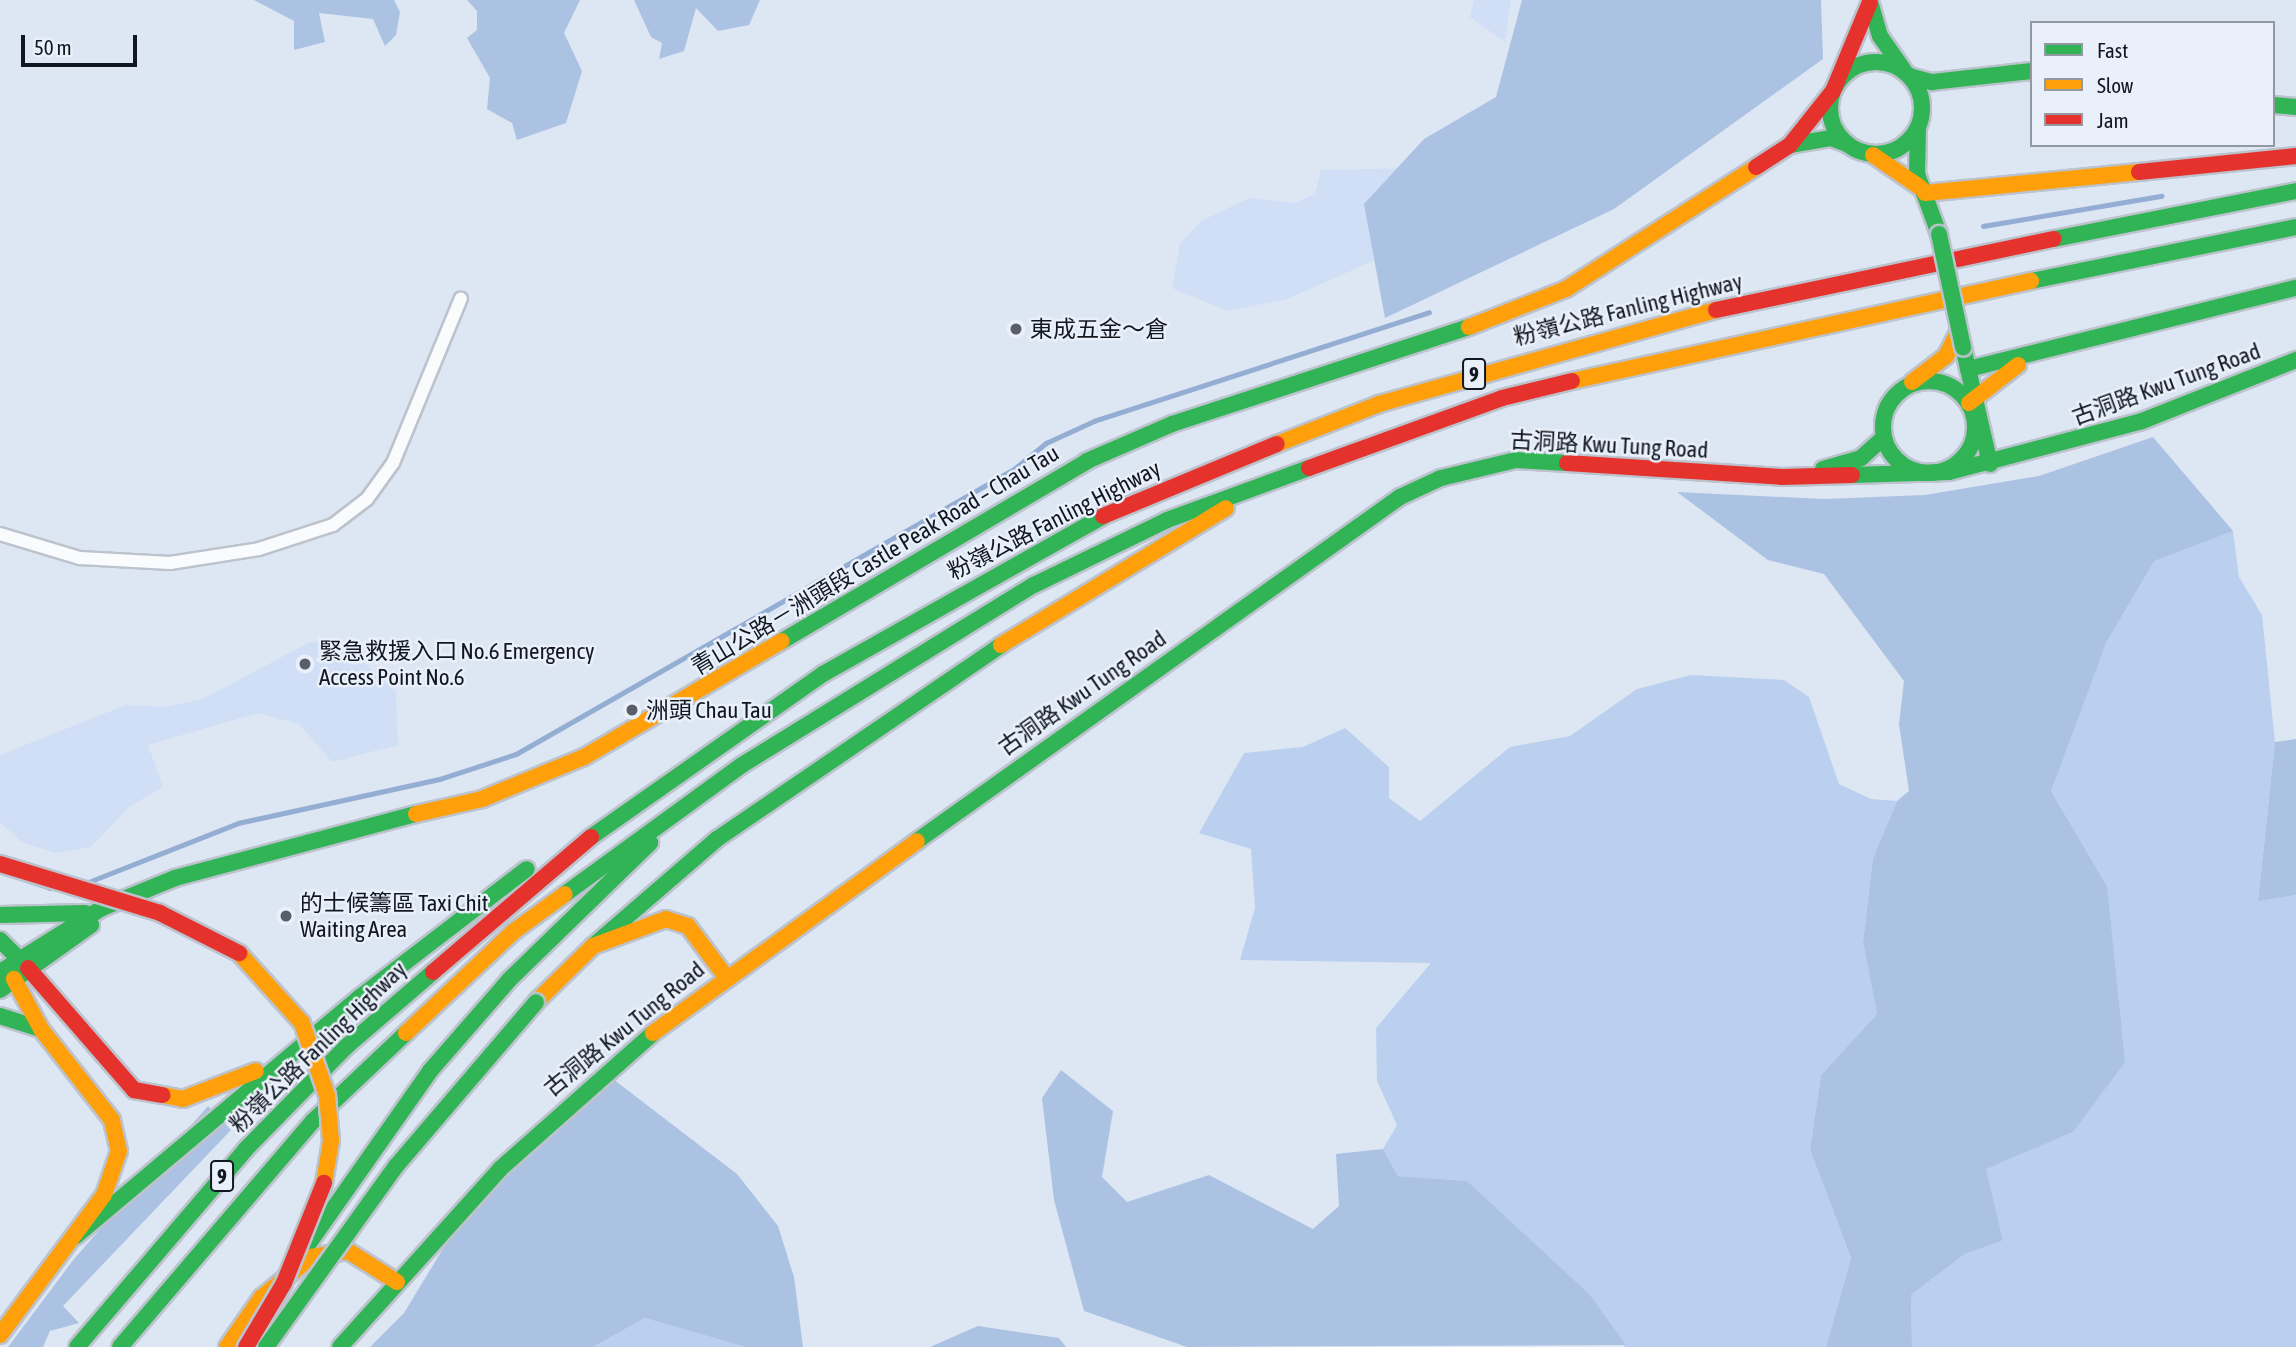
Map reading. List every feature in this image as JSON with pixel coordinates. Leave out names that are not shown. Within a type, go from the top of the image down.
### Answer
[{"type":"main road","points":[[1870,1],[1880,36],[1908,74],[1920,120],[1916,161],[1939,234],[1990,464]]},
{"type":"main road","points":[[1847,144],[1833,126],[1831,95],[1870,1]]},
{"type":"main road","points":[[1790,145],[1848,70],[1863,63],[1885,63],[1933,82],[2030,71]]},
{"type":"main road","points":[[1868,154],[1898,149],[1920,120],[1934,92],[1967,78]]},
{"type":"main road","points":[[2275,104],[2296,107]]},
{"type":"main road","points":[[1790,145],[1831,138],[1912,176],[1925,193]]},
{"type":"main road","name":"青山公路－洲頭段 Castle Peak Road – Chau Tau","points":[[24,963],[102,908],[144,891],[270,848],[482,799],[584,757],[1087,461],[1172,424],[1513,313],[1626,254],[1790,145]]},
{"type":"main road","points":[[1925,193],[2296,156]]},
{"type":"main road","name":"粉嶺公路 Fanling Highway","points":[[77,1347],[246,1149],[346,1046],[477,929],[719,742],[923,613],[1123,505],[1379,404],[1609,336],[1828,283],[2296,191]]},
{"type":"main road","name":"9","points":[[120,1347],[223,1220],[365,1068],[513,932],[709,788],[841,700],[1034,585],[1146,528],[1502,398],[1616,369],[2296,227]]},
{"type":"main road","points":[[1968,369],[2296,288]]},
{"type":"main road","points":[[1959,330],[1946,356],[1904,388],[1886,410],[1884,438],[1898,463],[1937,473],[1965,457],[1975,433]]},
{"type":"main road","points":[[1959,330],[1964,397],[1975,433],[1983,450],[2010,459]]},
{"type":"main road","points":[[1964,397],[2005,371],[2077,344]]},
{"type":"main road","name":"古洞路 Kwu Tung Road","points":[[340,1347],[397,1282],[553,1116],[726,977],[1354,524],[1400,497],[1441,478],[1516,460],[1782,477],[1937,473],[2010,459],[2142,421],[2296,360]]},
{"type":"main road","points":[[1904,388],[1931,381],[1964,397]]},
{"type":"main road","points":[[1782,477],[1861,458],[1884,438]]},
{"type":"main road","points":[[266,1347],[403,1156],[536,1002],[593,946],[717,839],[956,673],[1258,486]]},
{"type":"main road","points":[[76,1236],[302,1045],[559,844],[719,742]]},
{"type":"main road","points":[[227,1347],[293,1266],[429,1071],[509,980],[709,788]]},
{"type":"main road","points":[[0,864],[160,913],[222,941],[254,964],[302,1023],[327,1095],[331,1141],[325,1181],[284,1283],[246,1347]]},
{"type":"main road","name":"青山公路－洲頭段 Castle Peak Road – Chau Tau","points":[[0,990],[5,971],[24,963],[144,891]]},
{"type":"main road","points":[[0,915],[102,908]]},
{"type":"main road","points":[[593,946],[666,919],[688,926],[726,977]]},
{"type":"main road","points":[[0,940],[24,963],[109,1068],[147,1095],[183,1099],[209,1092],[302,1045]]},
{"type":"main road","points":[[0,1335],[76,1236],[113,1179],[117,1138],[93,1093],[41,1028],[5,971]]},
{"type":"main road","points":[[0,1016],[41,1028]]},
{"type":"main road","points":[[293,1266],[328,1251],[348,1251],[397,1282]]},
{"type":"street","points":[[0,534],[80,558],[170,564],[258,550],[333,525],[367,499],[393,463],[461,298]]},
{"type":"shaded area","points":[[254,0],[394,0],[400,12],[396,35],[385,46],[373,19],[319,13],[325,42],[294,50],[294,21]]},
{"type":"shaded area","points":[[467,0],[580,0],[564,33],[582,71],[566,123],[517,140],[512,123],[487,109],[490,78],[467,38],[477,30],[477,11]]},
{"type":"shaded area","points":[[634,0],[760,0],[749,25],[718,31],[696,8],[684,51],[659,59],[662,43],[651,37]]},
{"type":"shaded area","points":[[1474,0],[1511,0],[1505,42],[1470,17]]},
{"type":"shaded area","points":[[1522,0],[1821,0],[1823,59],[1614,209],[1385,318],[1364,204],[1424,139],[1496,97]]},
{"type":"shaded area","points":[[1421,168],[1400,249],[1287,299],[1227,311],[1172,288],[1180,244],[1201,221],[1249,198],[1295,203],[1315,194],[1321,170]]},
{"type":"shaded area","points":[[2153,437],[2233,531],[2154,561],[2106,643],[2051,791],[2107,886],[2125,1062],[2073,1132],[1986,1169],[2003,1240],[1965,1254],[1911,1295],[1912,1347],[1826,1347],[1851,1258],[1810,1150],[1821,1075],[1877,1014],[1863,942],[1873,858],[1897,801],[1909,791],[1899,724],[1904,681],[1824,574],[1768,560],[1677,492],[1824,499],[1925,495],[2039,476]]},
{"type":"shaded area","points":[[2233,531],[2239,577],[2262,615],[2275,742],[2258,900],[2296,895],[2296,1347],[1912,1347],[1911,1295],[1965,1254],[2003,1239],[1985,1169],[2073,1132],[2107,886],[2051,791],[2068,734],[2106,643],[2154,560]]},
{"type":"shaded area","points":[[310,642],[343,643],[396,692],[398,745],[332,762],[299,724],[258,713],[148,745],[163,787],[129,807],[91,847],[57,853],[23,843],[0,822],[0,755],[126,705],[166,707],[203,699]]},
{"type":"shaded area","points":[[1691,675],[1784,680],[1809,697],[1839,784],[1871,799],[1897,801],[1873,858],[1863,942],[1877,1014],[1821,1075],[1810,1150],[1851,1258],[1826,1347],[1625,1347],[1467,1181],[1398,1176],[1383,1149],[1397,1125],[1377,1081],[1376,1028],[1431,963],[1240,960],[1255,908],[1251,849],[1199,833],[1244,753],[1303,747],[1345,728],[1389,767],[1389,798],[1420,821],[1510,747],[1570,736],[1637,689]]},
{"type":"shaded area","points":[[2296,739],[2296,895],[2258,901],[2275,742]]},
{"type":"shaded area","points":[[1061,1070],[1113,1111],[1102,1177],[1127,1202],[1209,1175],[1313,1229],[1339,1206],[1336,1154],[1383,1149],[1398,1176],[1467,1181],[1589,1294],[1626,1345],[1187,1347],[1084,1311],[1054,1200],[1042,1098]]},
{"type":"shaded area","points":[[609,1076],[737,1174],[778,1226],[794,1277],[803,1347],[745,1347],[645,1318],[593,1347],[370,1347],[404,1313],[444,1247],[543,1129]]},
{"type":"shaded area","points":[[208,1106],[231,1130],[63,1306],[79,1323],[50,1331],[43,1347],[8,1347],[74,1259]]},
{"type":"shaded area","points":[[645,1318],[745,1347],[593,1347]]},
{"type":"shaded area","points":[[978,1326],[1059,1338],[1066,1347],[930,1347]]},
{"type":"waterway","points":[[1983,226],[2161,196]]},
{"type":"waterway","points":[[86,883],[238,823],[440,779],[516,754],[1014,469],[1046,443],[1094,421],[1429,312]]},
{"type":"waterway","points":[[6,873],[50,888]]},
{"type":"traffic: fast","points":[[1871,5],[1880,36],[1903,69]]},
{"type":"traffic: fast","points":[[1876,62],[1894,65],[1909,75],[1919,90],[1922,108],[1919,126],[1909,141],[1894,151],[1876,154],[1858,151],[1843,141],[1833,126],[1830,108],[1833,90],[1843,75],[1858,65],[1876,62]]},
{"type":"traffic: fast","points":[[1909,76],[1932,82],[2030,71]]},
{"type":"traffic: fast","points":[[2275,105],[2296,107]]},
{"type":"traffic: fast","points":[[1918,127],[1917,174],[1939,234]]},
{"type":"traffic: fast","points":[[1790,145],[1831,138],[1847,144]]},
{"type":"traffic: fast","points":[[2054,239],[2296,191]]},
{"type":"traffic: fast","points":[[2031,281],[2296,227]]},
{"type":"traffic: fast","points":[[1939,234],[1963,347]]},
{"type":"traffic: fast","points":[[1968,369],[2296,288]]},
{"type":"traffic: fast","points":[[782,641],[1087,461],[1172,424],[1469,327]]},
{"type":"traffic: fast","points":[[1963,347],[1990,464]]},
{"type":"traffic: fast","points":[[1852,475],[1949,472],[2142,421],[2296,360]]},
{"type":"traffic: fast","points":[[1929,381],[1947,384],[1962,394],[1972,409],[1975,427],[1972,445],[1962,460],[1947,470],[1929,473],[1911,470],[1896,460],[1886,445],[1883,427],[1886,409],[1896,394],[1911,384],[1929,381]]},
{"type":"traffic: fast","points":[[1823,469],[1861,458],[1883,438]]},
{"type":"traffic: fast","points":[[917,841],[1400,497],[1441,478],[1516,460],[1567,463]]},
{"type":"traffic: fast","points":[[565,894],[742,765],[1034,585],[1167,520],[1309,468]]},
{"type":"traffic: fast","points":[[591,837],[823,674],[1103,516]]},
{"type":"traffic: fast","points":[[593,946],[717,839],[1001,645]]},
{"type":"traffic: fast","points":[[0,972],[102,908],[175,878],[416,814]]},
{"type":"traffic: fast","points":[[293,1266],[430,1071],[509,980],[650,843]]},
{"type":"traffic: fast","points":[[76,1236],[360,997],[527,869]]},
{"type":"traffic: fast","points":[[0,915],[85,913]]},
{"type":"traffic: fast","points":[[0,990],[91,925]]},
{"type":"traffic: fast","points":[[0,940],[26,966]]},
{"type":"traffic: fast","points":[[77,1347],[246,1149],[347,1046],[433,972]]},
{"type":"traffic: fast","points":[[266,1347],[397,1165],[536,1002]]},
{"type":"traffic: fast","points":[[0,1016],[41,1029]]},
{"type":"traffic: fast","points":[[120,1347],[313,1121],[406,1033]]},
{"type":"traffic: fast","points":[[340,1347],[500,1169],[653,1033]]},
{"type":"traffic: slow","points":[[1873,155],[1921,188]]},
{"type":"traffic: slow","points":[[1469,327],[1566,289],[1756,167]]},
{"type":"traffic: slow","points":[[1925,193],[2139,172]]},
{"type":"traffic: slow","points":[[1572,381],[2031,281]]},
{"type":"traffic: slow","points":[[1277,444],[1379,404],[1716,310]]},
{"type":"traffic: slow","points":[[1912,382],[1946,356],[1959,330]]},
{"type":"traffic: slow","points":[[1969,403],[2018,365]]},
{"type":"traffic: slow","points":[[1001,645],[1226,508]]},
{"type":"traffic: slow","points":[[416,814],[482,799],[584,757],[782,641]]},
{"type":"traffic: slow","points":[[653,1033],[917,841]]},
{"type":"traffic: slow","points":[[406,1033],[513,932],[565,894]]},
{"type":"traffic: slow","points":[[536,1002],[593,946],[666,919],[688,926],[726,977]]},
{"type":"traffic: slow","points":[[239,953],[302,1023],[327,1095],[331,1141],[324,1183]]},
{"type":"traffic: slow","points":[[0,1335],[104,1195],[119,1151],[112,1120],[41,1029],[14,979]]},
{"type":"traffic: slow","points":[[163,1095],[183,1099],[256,1071]]},
{"type":"traffic: slow","points":[[227,1347],[261,1298],[311,1257],[348,1251],[397,1282]]},
{"type":"traffic: jam","points":[[1756,167],[1790,145],[1833,91],[1870,2]]},
{"type":"traffic: jam","points":[[2139,172],[2296,156]]},
{"type":"traffic: jam","points":[[1716,310],[2054,239]]},
{"type":"traffic: jam","points":[[1309,468],[1502,398],[1572,381]]},
{"type":"traffic: jam","points":[[1103,516],[1277,444]]},
{"type":"traffic: jam","points":[[1567,463],[1782,477],[1852,475]]},
{"type":"traffic: jam","points":[[433,972],[591,837]]},
{"type":"traffic: jam","points":[[0,864],[160,913],[239,953]]},
{"type":"traffic: jam","points":[[28,968],[134,1090],[163,1095]]},
{"type":"traffic: jam","points":[[246,1347],[284,1283],[324,1183]]},
{"type":"place","name":"東成五金～倉","points":[[1016,329]]},
{"type":"place","name":"緊急救援入口 No.6 Emergency Access Point No.6","points":[[305,664]]},
{"type":"place","name":"洲頭 Chau Tau","points":[[632,710]]},
{"type":"place","name":"的士候籌區 Taxi Chit Waiting Area","points":[[286,916]]}]
